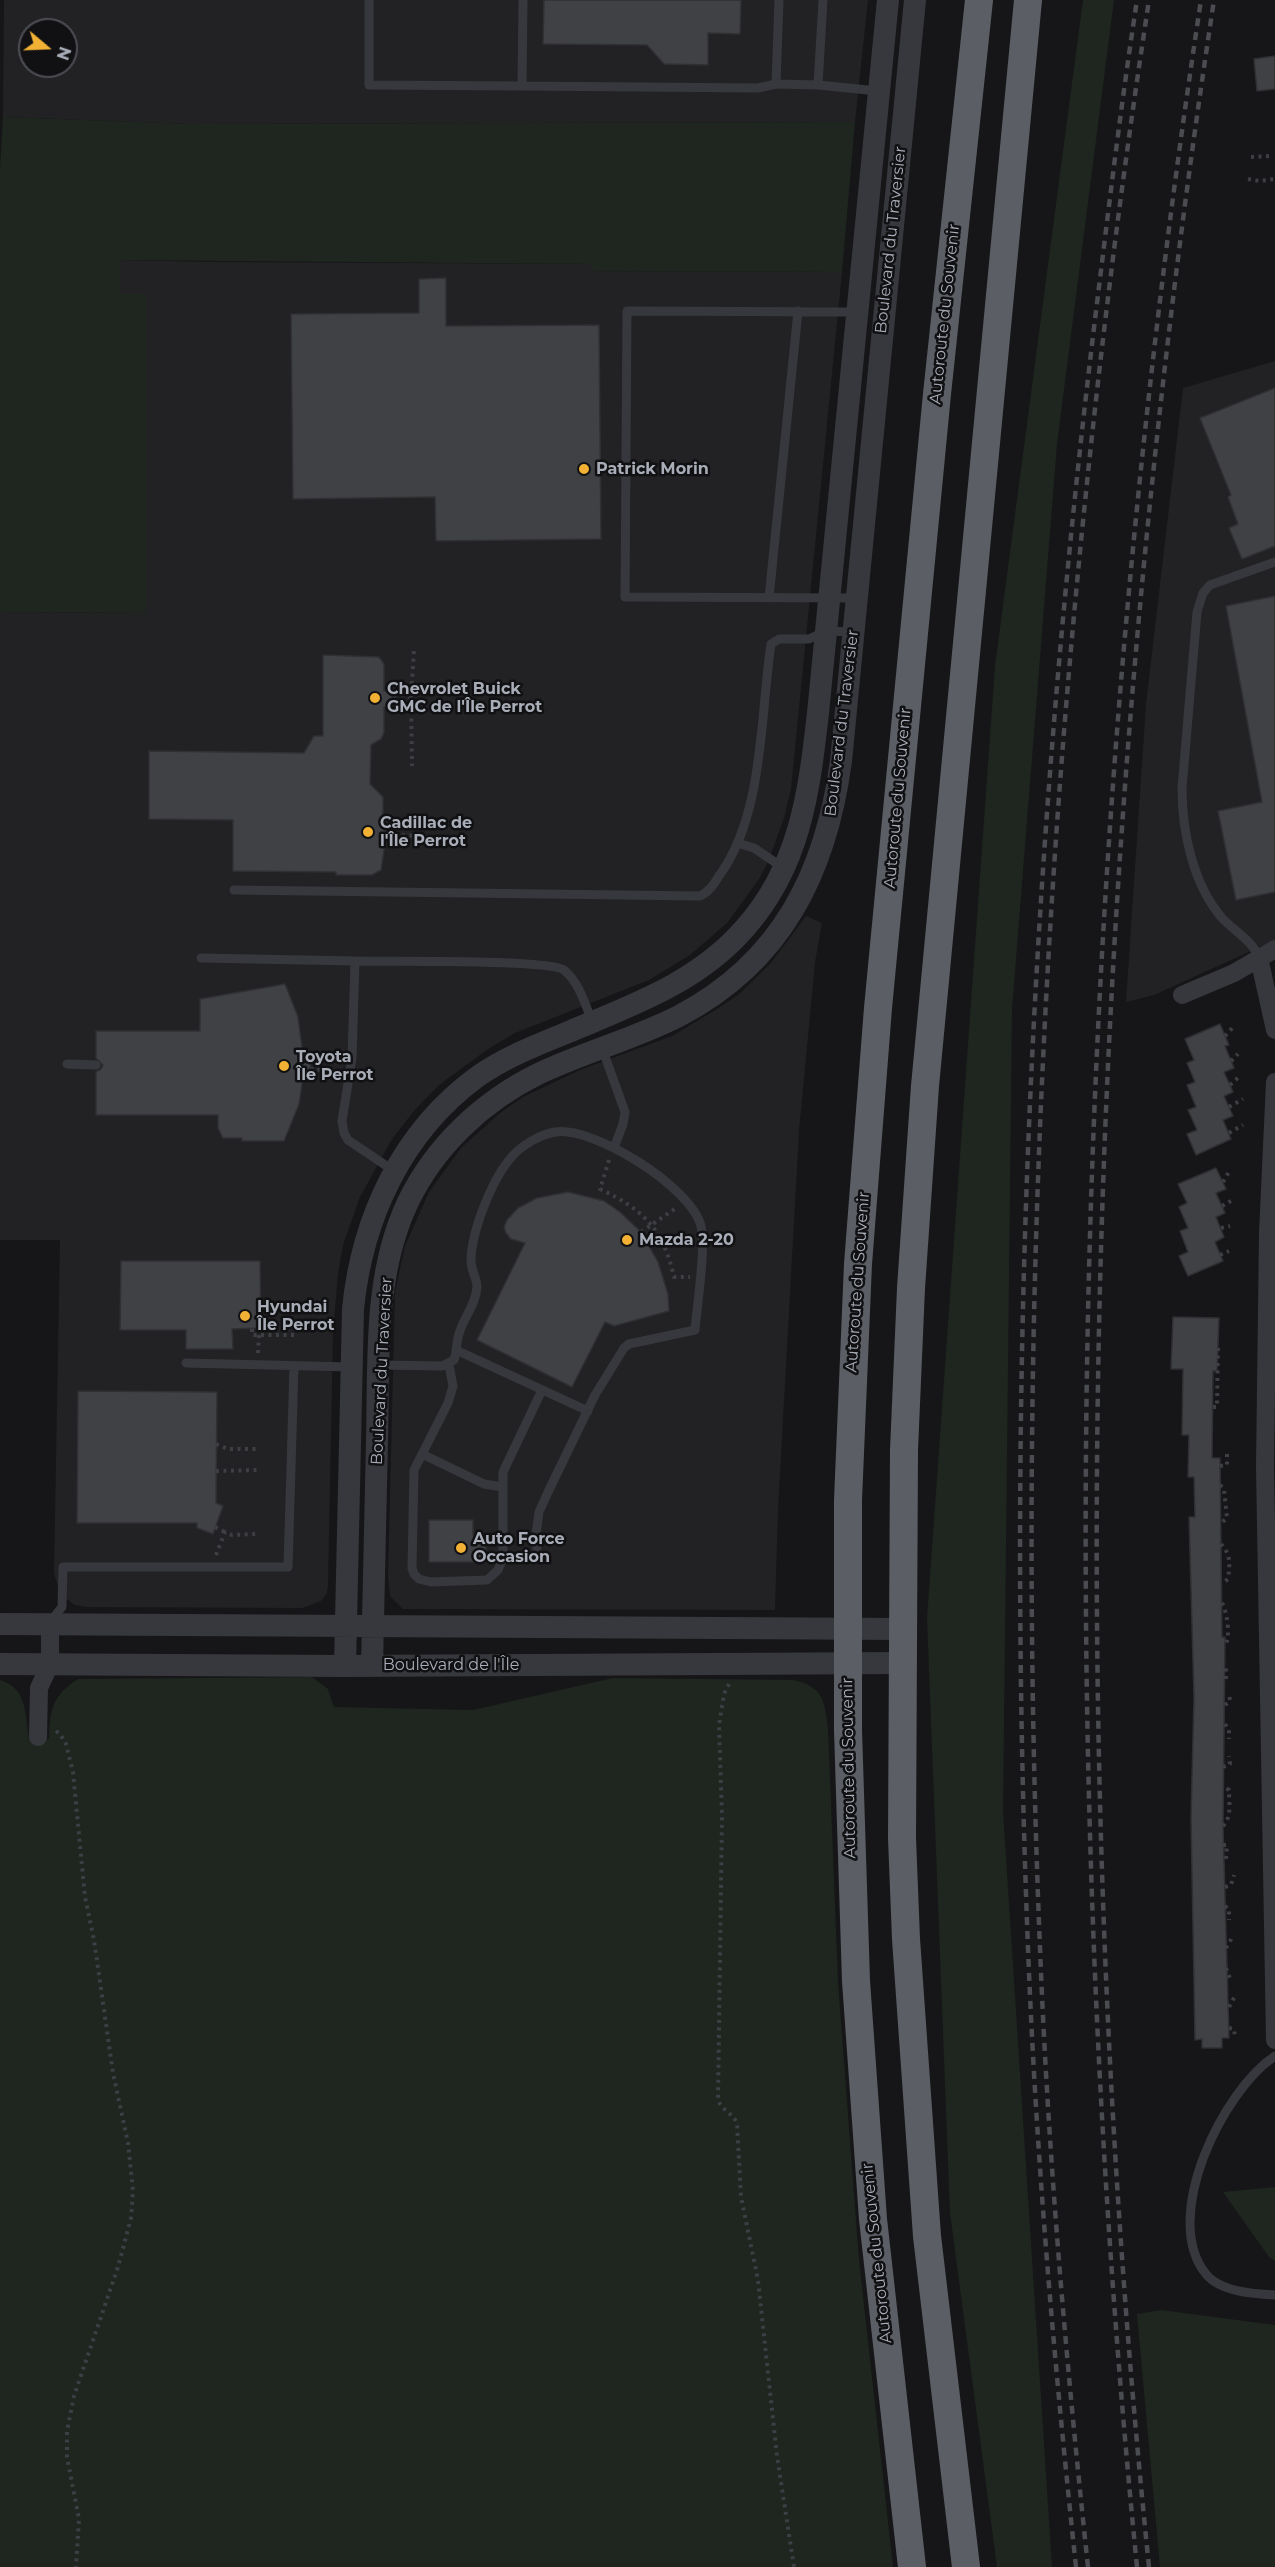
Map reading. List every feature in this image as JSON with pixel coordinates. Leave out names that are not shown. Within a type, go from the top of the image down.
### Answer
[{"type":"highway","name":"Autoroute du Souvenir","points":[[912,2567],[873,2219],[863,2096],[850,1844],[847,1628],[851,1399],[868,1127],[903,732],[963,131],[979,0]]},
{"type":"highway","points":[[966,2567],[927,2236],[916,2105],[902,1838],[902,1629],[906,1399],[919,1163],[1015,116],[1028,0]]},
{"type":"street","name":"Boulevard du Traversier","points":[[345,1666],[352,1309],[360,1257],[379,1200],[394,1171],[420,1132],[438,1112],[478,1076],[513,1056],[662,993],[708,962],[745,928],[775,885],[797,837],[808,792],[826,631],[888,0]]},
{"type":"street","name":"Boulevard du Traversier","points":[[372,1666],[379,1365],[383,1301],[391,1250],[398,1224],[410,1199],[436,1158],[454,1135],[492,1101],[538,1074],[662,1023],[703,1002],[742,972],[769,943],[789,916],[814,870],[831,820],[841,761],[915,0]]},
{"type":"street","points":[[1182,995],[1234,973],[1275,949]]},
{"type":"street","points":[[1259,958],[1275,1030]]},
{"type":"street","points":[[592,1023],[602,1048]]},
{"type":"street","points":[[1275,1082],[1264,1467],[1271,1544],[1275,2040]]},
{"type":"street","points":[[38,1732],[39,1688],[50,1664],[50,1623]]},
{"type":"street","points":[[0,1624],[902,1629]]},
{"type":"street","name":"Boulevard de l'Île","points":[[0,1664],[372,1666],[902,1663]]},
{"type":"lane","points":[[369,0],[369,85],[758,88],[776,84],[818,85],[878,91]]},
{"type":"lane","points":[[522,87],[523,0]]},
{"type":"lane","points":[[776,84],[779,0]]},
{"type":"lane","points":[[818,85],[823,0]]},
{"type":"lane","points":[[856,598],[625,597],[627,311],[857,312]]},
{"type":"lane","points":[[769,598],[798,311]]},
{"type":"lane","points":[[1259,958],[1250,943],[1233,931],[1214,909],[1202,888],[1182,816],[1182,788],[1197,612],[1203,593],[1210,585],[1275,562]]},
{"type":"lane","points":[[234,890],[700,896],[706,893],[726,867],[745,823],[754,784],[771,644],[779,639],[809,639],[826,631],[854,632]]},
{"type":"lane","points":[[737,843],[754,848],[784,868]]},
{"type":"lane","points":[[201,958],[513,963],[557,966],[573,979],[592,1023]]},
{"type":"lane","points":[[355,961],[352,1058],[342,1121],[344,1133],[348,1140],[394,1171]]},
{"type":"lane","points":[[602,1048],[625,1112],[614,1149]]},
{"type":"lane","points":[[67,1064],[96,1065]]},
{"type":"lane","points":[[379,1365],[449,1365],[454,1360],[458,1335],[474,1301],[477,1287],[471,1259],[480,1219],[494,1184],[507,1161],[527,1144],[554,1132],[582,1135],[614,1149],[669,1184],[687,1202],[701,1226],[702,1242],[695,1330],[630,1344],[618,1357],[588,1410],[539,1512],[536,1535],[537,1551]]},
{"type":"lane","points":[[456,1350],[588,1410]]},
{"type":"lane","points":[[186,1363],[351,1368]]},
{"type":"lane","points":[[449,1365],[453,1386],[448,1403],[414,1470],[412,1568],[419,1579],[431,1582],[487,1580],[492,1577],[503,1558],[503,1472],[542,1390]]},
{"type":"lane","points":[[50,1623],[62,1607],[63,1567],[288,1567],[294,1366]]},
{"type":"lane","points":[[422,1454],[484,1485],[503,1487]]},
{"type":"lane","points":[[1275,2056],[1247,2081],[1221,2121],[1198,2177],[1191,2218],[1196,2259],[1207,2276],[1222,2285],[1251,2293],[1275,2295]]},
{"type":"path","points":[[1251,157],[1270,156]]},
{"type":"path","points":[[1248,180],[1259,182],[1275,179]]},
{"type":"path","points":[[411,766],[414,649]]},
{"type":"path","points":[[393,698],[411,699]]},
{"type":"path","points":[[387,834],[429,837]]},
{"type":"path","points":[[1225,1036],[1235,1025]]},
{"type":"path","points":[[1231,1061],[1238,1054]]},
{"type":"path","points":[[310,1069],[320,1069]]},
{"type":"path","points":[[1230,1085],[1239,1077]]},
{"type":"path","points":[[1229,1107],[1243,1099]]},
{"type":"path","points":[[1228,1133],[1243,1125]]},
{"type":"path","points":[[610,1160],[600,1189],[635,1207],[650,1224],[666,1248],[674,1277]]},
{"type":"path","points":[[1223,1182],[1230,1170]]},
{"type":"path","points":[[1222,1206],[1231,1201]]},
{"type":"path","points":[[641,1232],[687,1202]]},
{"type":"path","points":[[1221,1228],[1230,1226]]},
{"type":"path","points":[[1220,1255],[1229,1251]]},
{"type":"path","points":[[252,1329],[252,1335],[294,1335]]},
{"type":"path","points":[[1213,1407],[1217,1407],[1218,1346]]},
{"type":"path","points":[[216,1443],[228,1449],[257,1449]]},
{"type":"path","points":[[1220,1466],[1227,1466],[1227,1453]]},
{"type":"path","points":[[216,1471],[257,1470]]},
{"type":"path","points":[[1220,1485],[1224,1489],[1227,1518],[1220,1524]]},
{"type":"path","points":[[215,1527],[232,1534],[256,1534]]},
{"type":"path","points":[[215,1556],[225,1532]]},
{"type":"path","points":[[1221,1544],[1228,1553],[1229,1567],[1228,1579],[1222,1584]]},
{"type":"path","points":[[1222,1603],[1226,1610],[1226,1626],[1230,1632],[1230,1640],[1225,1645]]},
{"type":"path","points":[[734,1664],[732,1677],[724,1694],[719,1725],[722,1816],[718,2100],[721,2107],[734,2117],[736,2123],[741,2197],[758,2280],[777,2456],[794,2567]]},
{"type":"path","points":[[1226,1664],[1226,1679]]},
{"type":"path","points":[[1225,1705],[1230,1701],[1229,1693]]},
{"type":"path","points":[[1225,1724],[1229,1730],[1229,1739]]},
{"type":"path","points":[[38,1732],[52,1729],[60,1734],[66,1744],[73,1772],[85,1897],[94,1940],[113,2073],[128,2143],[133,2192],[131,2218],[118,2267],[74,2396],[67,2431],[67,2457],[79,2519],[76,2567]]},
{"type":"path","points":[[1223,1767],[1230,1764],[1229,1756]]},
{"type":"path","points":[[1223,1786],[1229,1790],[1230,1808],[1228,1821],[1223,1826]]},
{"type":"path","points":[[1223,1845],[1227,1845],[1226,1859]]},
{"type":"path","points":[[1225,1887],[1231,1885],[1234,1875]]},
{"type":"path","points":[[1225,1906],[1229,1909],[1229,1920]]},
{"type":"path","points":[[1226,1948],[1233,1936]]},
{"type":"path","points":[[1226,1968],[1231,1981]]},
{"type":"path","points":[[1228,2007],[1235,1996]]},
{"type":"path","points":[[1229,2028],[1234,2029],[1235,2037]]},
{"type":"shaded area","points":[[4,0],[868,0],[855,122],[190,124],[3,117]]},
{"type":"shaded area","points":[[1083,0],[1114,0],[1057,444],[1012,1009],[1003,1811],[1052,2567],[997,2567],[950,2213],[927,1618],[995,666]]},
{"type":"shaded area","points":[[3,117],[190,124],[855,122],[842,272],[592,271],[592,264],[120,260],[120,294],[146,294],[146,613],[0,612],[0,169]]},
{"type":"shaded area","points":[[120,260],[592,264],[593,271],[842,272],[791,789],[784,818],[769,860],[759,879],[727,923],[690,955],[649,980],[515,1033],[488,1049],[439,1085],[392,1139],[360,1197],[343,1245],[333,1333],[328,1585],[327,1593],[321,1601],[302,1608],[86,1607],[75,1605],[60,1594],[54,1573],[60,1240],[0,1240],[0,612],[146,613],[146,295],[120,295]]},
{"type":"shaded area","points":[[1275,361],[1275,940],[1154,995],[1126,1002],[1146,704],[1183,388]]},
{"type":"shaded area","points":[[806,916],[822,923],[815,962],[799,1131],[778,1509],[775,1610],[403,1609],[390,1596],[388,1576],[395,1292],[405,1246],[429,1192],[461,1148],[500,1113],[523,1097],[580,1070],[672,1036],[738,995],[771,963]]},
{"type":"shaded area","points":[[312,1677],[328,1689],[334,1707],[473,1710],[613,1678],[793,1680],[811,1686],[821,1696],[828,1729],[838,1982],[859,2260],[893,2567],[0,2567],[0,1680],[16,1689],[24,1704],[29,1739],[49,1739],[50,1719],[54,1704],[63,1691],[78,1679]]},
{"type":"shaded area","points":[[1275,2187],[1275,2261],[1269,2257],[1223,2192]]},
{"type":"shaded area","points":[[1161,2310],[1275,2325],[1275,2567],[1160,2567],[1137,2314]]},
{"type":"building","points":[[544,0],[741,0],[740,34],[708,33],[708,65],[664,64],[647,45],[543,44]]},
{"type":"building","points":[[1275,56],[1275,89],[1257,91],[1254,59]]},
{"type":"building","points":[[446,278],[446,326],[599,325],[601,539],[436,541],[435,497],[293,499],[291,314],[419,313],[419,279]]},
{"type":"building","points":[[1275,388],[1275,546],[1242,559],[1229,528],[1238,524],[1228,497],[1231,495],[1200,418]]},
{"type":"building","points":[[1275,596],[1275,892],[1236,900],[1218,811],[1262,802],[1226,606]]},
{"type":"building","points":[[323,655],[379,657],[384,664],[384,691],[393,691],[393,707],[384,707],[384,733],[381,739],[371,745],[370,784],[383,797],[383,815],[387,830],[381,870],[372,875],[336,875],[336,872],[233,871],[233,820],[149,819],[149,751],[304,753],[314,736],[323,736]]},
{"type":"building","points":[[285,984],[298,1017],[304,1062],[311,1062],[309,1077],[303,1077],[299,1104],[284,1141],[242,1141],[242,1138],[223,1138],[218,1128],[218,1115],[96,1115],[96,1072],[103,1065],[96,1058],[96,1031],[200,1031],[200,999]]},
{"type":"building","points":[[1220,1024],[1229,1045],[1225,1046],[1234,1068],[1224,1072],[1233,1092],[1224,1096],[1233,1116],[1223,1120],[1231,1139],[1196,1155],[1187,1134],[1197,1130],[1188,1110],[1196,1107],[1187,1085],[1195,1082],[1187,1063],[1194,1060],[1185,1039]]},
{"type":"building","points":[[1216,1168],[1226,1189],[1216,1193],[1225,1213],[1216,1217],[1224,1237],[1215,1242],[1223,1261],[1188,1276],[1179,1256],[1188,1252],[1180,1231],[1188,1228],[1179,1207],[1187,1203],[1178,1184]]},
{"type":"building","points":[[568,1192],[604,1201],[620,1212],[641,1232],[658,1262],[668,1294],[669,1311],[614,1326],[605,1322],[572,1387],[477,1340],[525,1243],[511,1239],[506,1233],[504,1227],[507,1220],[518,1208],[537,1198]]},
{"type":"building","points":[[121,1261],[260,1261],[261,1328],[232,1329],[233,1349],[186,1349],[186,1330],[120,1330]]},
{"type":"building","points":[[1173,1317],[1219,1318],[1217,1371],[1213,1371],[1212,1458],[1220,1458],[1222,1637],[1225,1637],[1223,1826],[1229,2038],[1222,2038],[1222,2048],[1202,2048],[1202,2039],[1195,2040],[1191,1818],[1194,1697],[1189,1517],[1195,1517],[1194,1477],[1188,1477],[1189,1435],[1182,1435],[1183,1369],[1171,1369]]},
{"type":"building","points":[[78,1391],[217,1392],[216,1503],[223,1506],[213,1534],[197,1528],[197,1523],[77,1523]]},
{"type":"building","points":[[429,1520],[473,1520],[473,1535],[486,1535],[486,1562],[429,1562]]},
{"type":"railway","points":[[1076,2567],[1047,2258],[1028,1948],[1022,1741],[1020,1534],[1023,1327],[1029,1120],[1040,913],[1055,707],[1098,295],[1137,0]]},
{"type":"railway","points":[[1088,2567],[1059,2258],[1040,1948],[1033,1704],[1032,1460],[1037,1216],[1048,971],[1064,728],[1087,484],[1115,242],[1149,0]]},
{"type":"railway","points":[[1137,2567],[1110,2246],[1093,1925],[1086,1603],[1089,1282],[1102,960],[1125,639],[1158,319],[1201,0]]},
{"type":"railway","points":[[1149,2567],[1121,2246],[1104,1925],[1097,1603],[1100,1281],[1114,960],[1137,639],[1171,319],[1214,0]]},
{"type":"place","name":"Patrick Morin","points":[[584,469]]},
{"type":"place","name":"Chevrolet Buick GMC de l'Île Perrot","points":[[375,698]]},
{"type":"place","name":"Cadillac de l'Île Perrot","points":[[368,832]]},
{"type":"place","name":"Toyota Île Perrot","points":[[284,1066]]},
{"type":"place","name":"Mazda 2-20","points":[[627,1240]]},
{"type":"place","name":"Hyundai Île Perrot","points":[[245,1316]]},
{"type":"place","name":"Auto Force Occasion","points":[[461,1548]]}]
